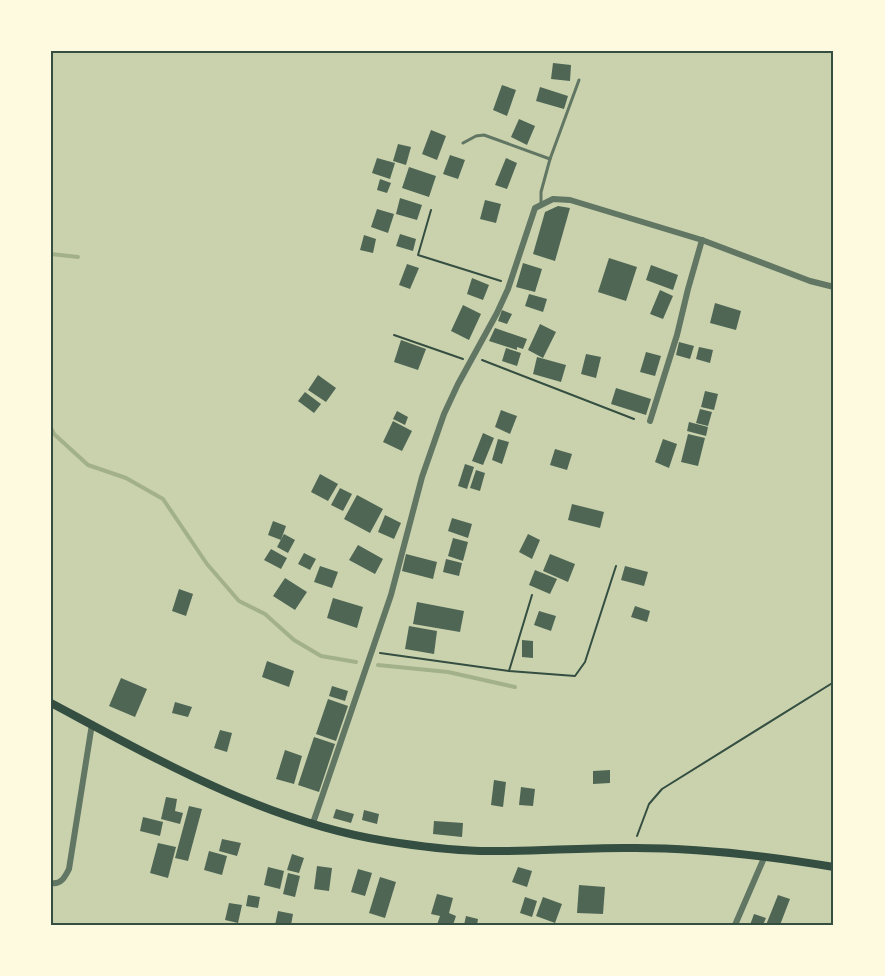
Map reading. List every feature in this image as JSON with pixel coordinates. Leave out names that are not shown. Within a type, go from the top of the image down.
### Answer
[{"type":"main road","points":[[51,703],[266,809],[382,840],[480,851],[678,849],[834,867]]},
{"type":"street","points":[[313,823],[391,595],[422,477],[444,414],[510,284],[535,208],[553,199],[562,199],[702,240],[810,281],[834,287]]},
{"type":"street","points":[[650,421],[677,335],[702,240]]},
{"type":"street","points":[[51,883],[64,879],[69,869],[92,724]]},
{"type":"street","points":[[735,925],[764,858]]},
{"type":"lane","points":[[541,205],[541,192],[550,159],[579,80]]},
{"type":"lane","points":[[463,143],[476,136],[484,135],[550,159]]},
{"type":"path","points":[[431,210],[418,255],[510,284]]},
{"type":"path","points":[[394,335],[472,359],[633,419]]},
{"type":"path","points":[[371,652],[509,671],[575,676],[585,662],[616,566]]},
{"type":"path","points":[[509,671],[531,595]]},
{"type":"path","points":[[634,848],[649,804],[663,789],[834,682]]},
{"type":"green space","points":[[51,51],[834,51],[834,925],[51,925]]},
{"type":"building","points":[[553,63],[571,65],[570,81],[551,79]]},
{"type":"building","points":[[502,85],[516,90],[507,116],[493,110]]},
{"type":"building","points":[[540,87],[568,96],[564,109],[536,101]]},
{"type":"building","points":[[519,119],[535,126],[527,145],[511,137]]},
{"type":"building","points":[[431,130],[446,136],[437,160],[422,154]]},
{"type":"building","points":[[398,144],[411,147],[406,165],[393,161]]},
{"type":"building","points":[[450,155],[465,160],[458,179],[443,174]]},
{"type":"building","points":[[377,158],[395,163],[390,179],[372,173]]},
{"type":"building","points":[[506,158],[517,163],[507,189],[495,185]]},
{"type":"building","points":[[409,167],[436,176],[429,197],[402,188]]},
{"type":"building","points":[[380,179],[391,183],[387,193],[377,190]]},
{"type":"building","points":[[400,198],[422,205],[417,220],[396,214]]},
{"type":"building","points":[[485,200],[501,204],[496,223],[480,219]]},
{"type":"building","points":[[558,206],[570,208],[555,261],[533,254],[545,212]]},
{"type":"building","points":[[377,209],[394,214],[388,233],[371,227]]},
{"type":"building","points":[[400,234],[416,239],[413,251],[396,246]]},
{"type":"building","points":[[364,235],[376,239],[373,253],[360,250]]},
{"type":"building","points":[[609,258],[637,267],[626,301],[598,292]]},
{"type":"building","points":[[523,263],[542,269],[535,292],[516,287]]},
{"type":"building","points":[[407,264],[419,268],[410,289],[399,285]]},
{"type":"building","points":[[651,265],[678,275],[673,290],[646,280]]},
{"type":"building","points":[[472,278],[489,285],[483,300],[467,294]]},
{"type":"building","points":[[660,290],[673,296],[663,319],[650,314]]},
{"type":"building","points":[[529,294],[547,299],[543,312],[525,306]]},
{"type":"building","points":[[715,303],[741,311],[736,330],[710,323]]},
{"type":"building","points":[[463,305],[481,314],[469,340],[451,331]]},
{"type":"building","points":[[502,310],[512,314],[507,324],[498,321]]},
{"type":"building","points":[[540,324],[556,332],[543,358],[528,350]]},
{"type":"building","points":[[495,328],[527,339],[523,349],[517,347],[517,350],[489,341]]},
{"type":"building","points":[[401,340],[426,349],[418,370],[394,362]]},
{"type":"building","points":[[679,342],[694,346],[690,359],[676,355]]},
{"type":"building","points":[[699,347],[713,350],[710,363],[696,359]]},
{"type":"building","points":[[506,348],[521,353],[517,366],[502,361]]},
{"type":"building","points":[[646,352],[661,356],[655,376],[640,372]]},
{"type":"building","points":[[586,354],[601,357],[596,378],[581,374]]},
{"type":"building","points":[[537,357],[566,365],[561,382],[533,374]]},
{"type":"building","points":[[318,375],[336,388],[326,402],[308,390]]},
{"type":"building","points":[[616,388],[651,399],[646,415],[611,404]]},
{"type":"building","points":[[705,391],[718,394],[714,410],[701,407]]},
{"type":"building","points":[[305,392],[321,404],[314,413],[298,401]]},
{"type":"building","points":[[700,409],[712,412],[708,426],[696,423]]},
{"type":"building","points":[[501,410],[517,416],[510,434],[495,427]]},
{"type":"building","points":[[397,411],[408,417],[405,425],[393,419]]},
{"type":"building","points":[[393,421],[412,431],[402,451],[383,442]]},
{"type":"building","points":[[689,422],[708,427],[706,436],[687,431]]},
{"type":"building","points":[[483,433],[494,438],[483,465],[472,461]]},
{"type":"building","points":[[688,434],[705,438],[698,466],[681,462]]},
{"type":"building","points":[[498,439],[509,442],[502,464],[492,460]]},
{"type":"building","points":[[663,439],[677,444],[669,468],[655,462]]},
{"type":"building","points":[[555,449],[572,454],[567,470],[550,465]]},
{"type":"building","points":[[465,464],[474,467],[467,489],[458,486]]},
{"type":"building","points":[[476,470],[485,473],[480,491],[470,488]]},
{"type":"building","points":[[320,474],[338,484],[328,501],[311,492]]},
{"type":"building","points":[[340,488],[352,494],[343,511],[331,505]]},
{"type":"building","points":[[357,495],[383,509],[370,533],[344,519]]},
{"type":"building","points":[[572,504],[604,512],[600,528],[568,520]]},
{"type":"building","points":[[385,515],[401,523],[394,539],[378,532]]},
{"type":"building","points":[[452,518],[472,524],[468,538],[448,531]]},
{"type":"building","points":[[273,521],[286,526],[281,540],[268,535]]},
{"type":"building","points":[[284,534],[295,540],[288,553],[277,547]]},
{"type":"building","points":[[528,534],[540,540],[532,559],[519,552]]},
{"type":"building","points":[[453,538],[468,542],[463,561],[448,556]]},
{"type":"building","points":[[358,545],[383,559],[375,574],[349,560]]},
{"type":"building","points":[[271,549],[287,558],[281,569],[264,560]]},
{"type":"building","points":[[304,553],[316,559],[310,570],[298,564]]},
{"type":"building","points":[[406,554],[437,562],[433,579],[402,571]]},
{"type":"building","points":[[550,554],[575,564],[568,582],[543,571]]},
{"type":"building","points":[[446,559],[462,563],[459,576],[443,572]]},
{"type":"building","points":[[320,566],[338,572],[332,588],[314,582]]},
{"type":"building","points":[[625,566],[648,572],[644,586],[621,580]]},
{"type":"building","points":[[535,570],[557,579],[550,594],[529,585]]},
{"type":"building","points":[[285,578],[307,592],[295,610],[273,596]]},
{"type":"building","points":[[179,589],[193,594],[186,616],[172,611]]},
{"type":"building","points":[[333,598],[363,607],[357,628],[327,618]]},
{"type":"building","points":[[417,602],[464,611],[460,632],[413,624]]},
{"type":"building","points":[[635,606],[650,611],[647,622],[631,617]]},
{"type":"building","points":[[539,611],[556,616],[551,631],[534,625]]},
{"type":"building","points":[[409,626],[437,631],[434,654],[405,649]]},
{"type":"building","points":[[522,640],[533,641],[533,658],[522,657]]},
{"type":"building","points":[[267,661],[294,671],[289,687],[262,677]]},
{"type":"building","points":[[121,678],[147,689],[135,717],[109,706]]},
{"type":"building","points":[[332,686],[348,691],[345,701],[329,696]]},
{"type":"building","points":[[328,699],[348,706],[336,741],[316,734]]},
{"type":"building","points":[[175,702],[192,707],[188,717],[172,713]]},
{"type":"building","points":[[220,730],[232,733],[227,752],[214,748]]},
{"type":"building","points":[[314,737],[335,744],[319,792],[298,785]]},
{"type":"building","points":[[285,750],[302,756],[294,784],[276,779]]},
{"type":"building","points":[[610,770],[610,783],[593,784],[593,771]]},
{"type":"building","points":[[494,780],[506,782],[503,807],[491,805]]},
{"type":"building","points":[[521,787],[535,789],[533,806],[519,805]]},
{"type":"building","points":[[166,797],[177,799],[175,811],[183,813],[180,824],[161,819]]},
{"type":"building","points":[[189,806],[202,809],[188,861],[175,858]]},
{"type":"building","points":[[336,809],[354,814],[351,823],[333,818]]},
{"type":"building","points":[[364,810],[379,814],[377,824],[362,820]]},
{"type":"building","points":[[143,817],[163,822],[160,836],[140,831]]},
{"type":"building","points":[[434,821],[463,823],[462,837],[433,834]]},
{"type":"building","points":[[222,839],[241,843],[237,856],[219,851]]},
{"type":"building","points":[[158,843],[176,847],[168,878],[150,873]]},
{"type":"building","points":[[209,851],[227,856],[222,875],[204,870]]},
{"type":"building","points":[[292,854],[304,858],[299,873],[287,870]]},
{"type":"building","points":[[317,866],[332,868],[329,891],[314,889]]},
{"type":"building","points":[[268,867],[284,871],[280,889],[264,885]]},
{"type":"building","points":[[518,867],[532,871],[527,887],[512,882]]},
{"type":"building","points":[[358,869],[372,873],[365,896],[351,892]]},
{"type":"building","points":[[288,873],[300,876],[295,897],[283,894]]},
{"type":"building","points":[[380,877],[396,882],[385,918],[369,913]]},
{"type":"building","points":[[579,885],[605,887],[603,914],[577,913]]},
{"type":"building","points":[[437,894],[453,898],[449,913],[456,916],[453,925],[437,925],[440,916],[431,914]]},
{"type":"building","points":[[248,895],[260,897],[258,908],[246,906]]},
{"type":"building","points":[[778,895],[790,899],[780,925],[766,925]]},
{"type":"building","points":[[525,897],[537,901],[532,917],[520,913]]},
{"type":"building","points":[[543,897],[562,904],[555,923],[536,916]]},
{"type":"building","points":[[229,903],[242,905],[238,923],[225,920]]},
{"type":"building","points":[[278,911],[293,914],[291,925],[275,925]]},
{"type":"building","points":[[754,914],[766,918],[763,925],[750,925]]},
{"type":"building","points":[[466,916],[478,919],[477,925],[464,925]]},
{"type":"waterway","points":[[51,254],[78,257]]},
{"type":"waterway","points":[[51,428],[54,434],[88,465],[126,478],[163,499],[207,564],[239,601],[265,614],[294,640],[321,656],[356,662]]},
{"type":"waterway","points":[[378,665],[448,672],[515,687]]}]
